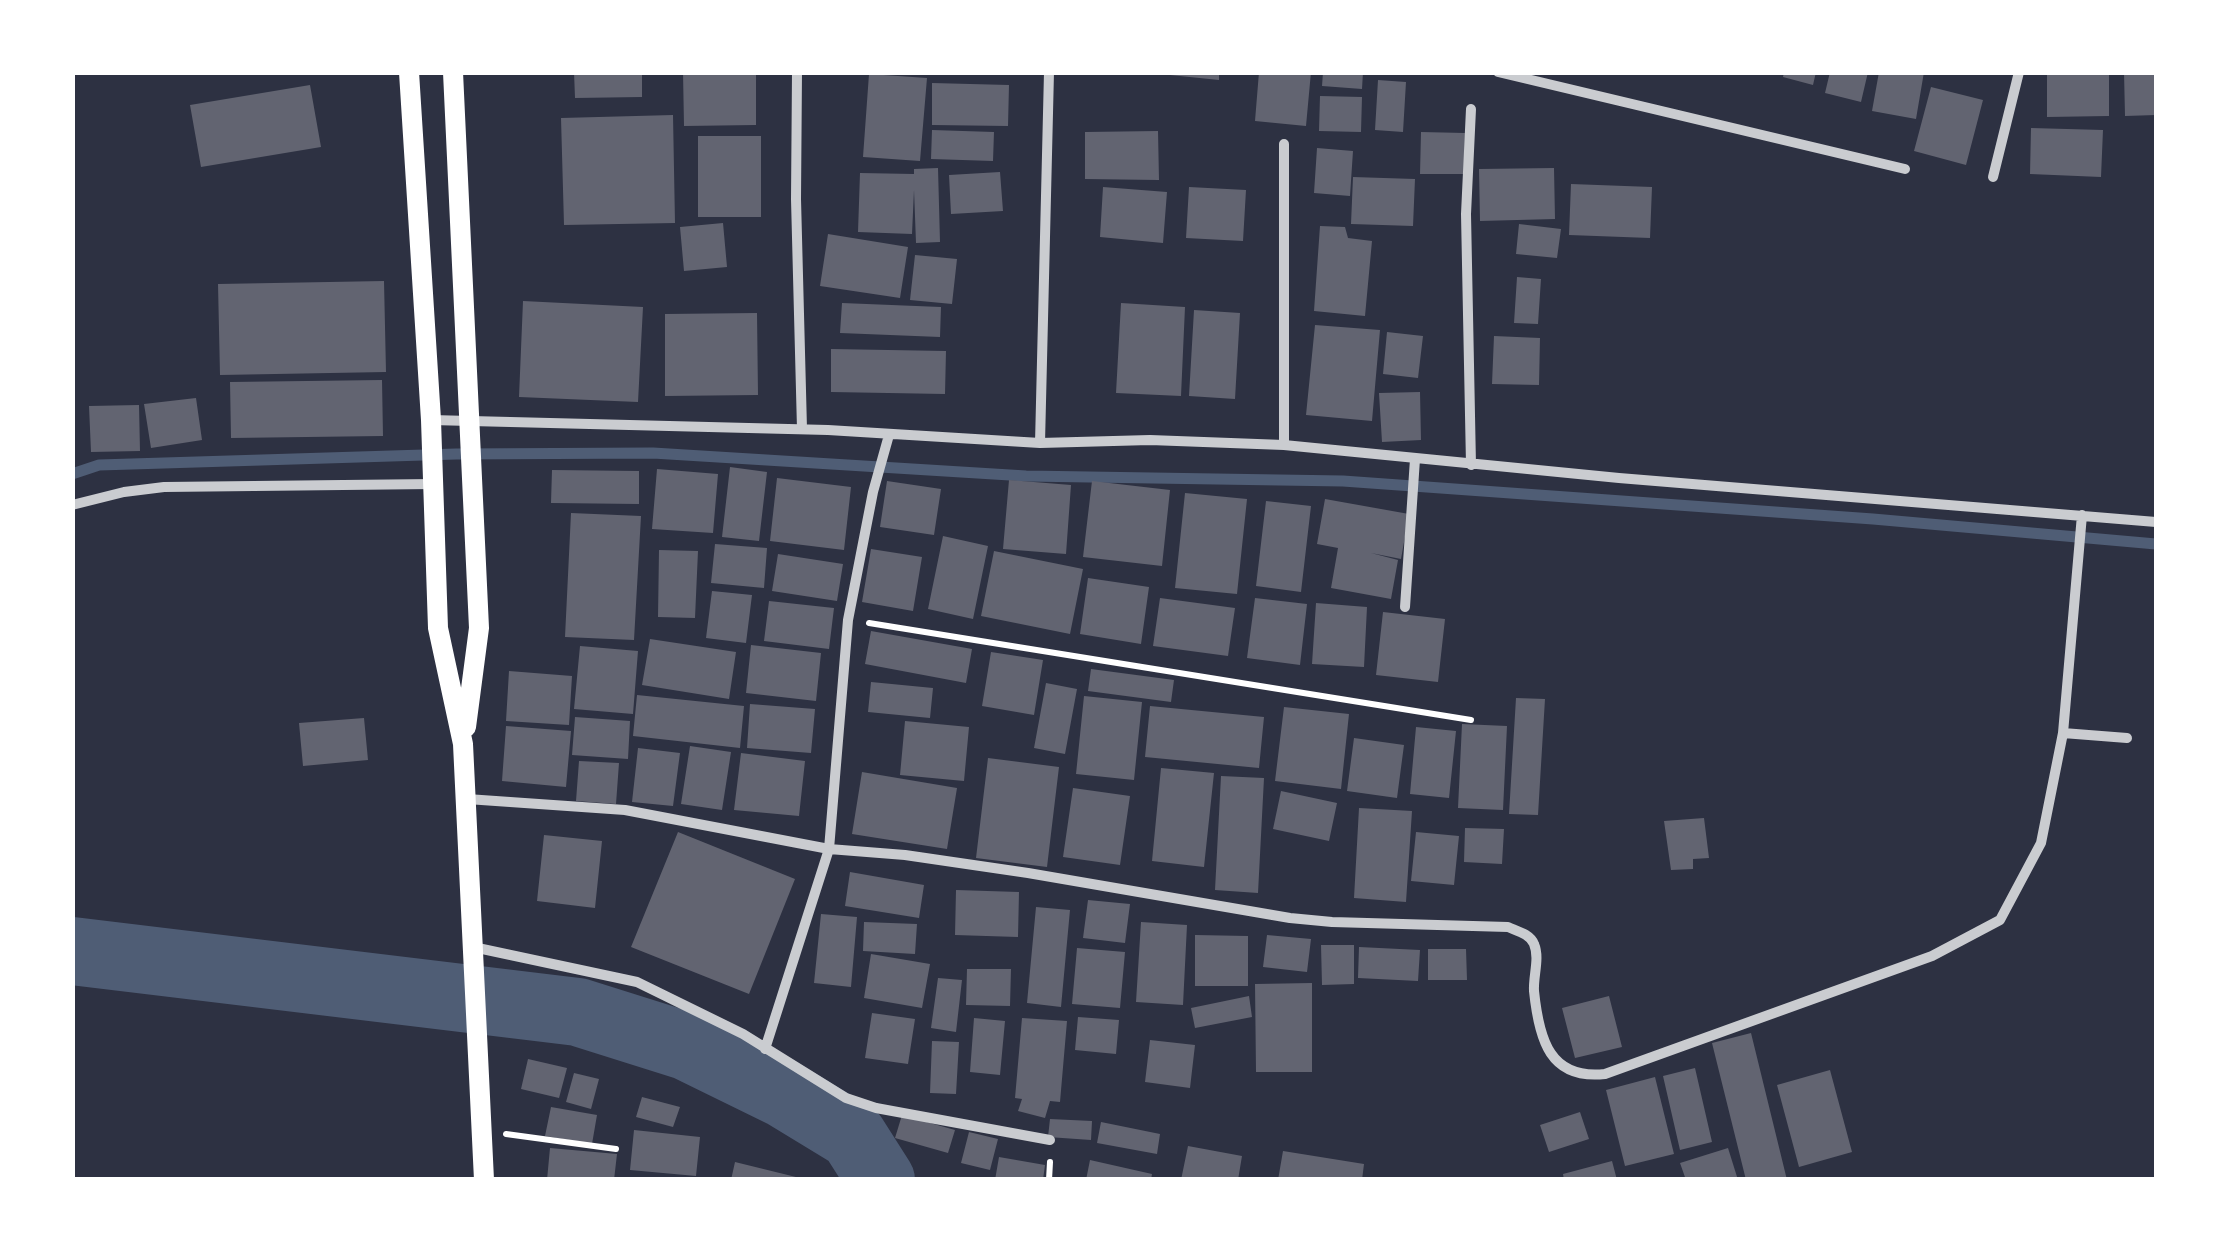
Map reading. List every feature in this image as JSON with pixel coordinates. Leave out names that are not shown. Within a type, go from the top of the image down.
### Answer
[{"type":"main road","points":[[410,72],[432,427],[438,628],[463,744],[484,1180]]},
{"type":"main road","points":[[453,72],[479,628],[463,744]]},
{"type":"street","points":[[796,72],[802,429]]},
{"type":"street","points":[[1040,443],[1048,72]]},
{"type":"street","points":[[1498,72],[1905,169]]},
{"type":"street","points":[[1994,177],[2019,72]]},
{"type":"street","points":[[1471,464],[1466,214],[1472,109]]},
{"type":"street","points":[[1284,144],[1284,446]]},
{"type":"street","points":[[432,427],[802,429],[1040,443],[1150,440],[1284,446],[2156,522]]},
{"type":"street","points":[[766,1049],[829,850],[848,620],[873,492],[889,435]]},
{"type":"street","points":[[1405,607],[1415,459]]},
{"type":"street","points":[[72,505],[164,487],[434,477]]},
{"type":"street","points":[[467,799],[624,810],[829,850],[905,855],[1318,921],[1508,927],[1529,936],[1535,946],[1534,990],[1544,1037],[1556,1063],[1571,1073],[1605,1074],[1932,956],[2000,920],[2041,843],[2063,733],[2082,515]]},
{"type":"street","points":[[2063,733],[2128,738]]},
{"type":"street","points":[[472,946],[637,982],[743,1034],[846,1098],[876,1108],[1050,1140]]},
{"type":"path","points":[[848,620],[1471,720]]},
{"type":"path","points":[[480,1131],[616,1149]]},
{"type":"building","points":[[574,72],[642,72],[642,97],[575,98]]},
{"type":"building","points":[[683,72],[756,72],[756,125],[684,126]]},
{"type":"building","points":[[1219,72],[1219,80],[1170,75]]},
{"type":"building","points":[[1259,72],[1311,72],[1306,126],[1255,121]]},
{"type":"building","points":[[1323,72],[1363,72],[1362,89],[1322,86]]},
{"type":"building","points":[[1784,72],[1816,72],[1813,85],[1783,77]]},
{"type":"building","points":[[1830,72],[1868,72],[1861,102],[1825,93]]},
{"type":"building","points":[[1879,72],[1924,72],[1916,119],[1872,111]]},
{"type":"building","points":[[2047,72],[2109,72],[2109,116],[2047,117]]},
{"type":"building","points":[[2124,72],[2156,72],[2156,115],[2125,116]]},
{"type":"building","points":[[869,74],[927,78],[920,161],[863,157]]},
{"type":"building","points":[[1378,80],[1406,82],[1403,132],[1375,130]]},
{"type":"building","points":[[932,83],[1009,85],[1008,126],[932,125]]},
{"type":"building","points":[[310,85],[321,147],[201,167],[190,105]]},
{"type":"building","points":[[1931,87],[1983,100],[1966,165],[1914,151]]},
{"type":"building","points":[[1320,96],[1362,97],[1361,132],[1319,131]]},
{"type":"building","points":[[673,115],[675,223],[564,225],[561,118]]},
{"type":"building","points":[[2031,128],[2103,130],[2101,177],[2030,174]]},
{"type":"building","points":[[932,130],[994,132],[993,161],[931,159]]},
{"type":"building","points":[[1158,131],[1159,180],[1085,179],[1085,132]]},
{"type":"building","points":[[1421,132],[1465,133],[1464,174],[1420,174]]},
{"type":"building","points":[[698,136],[761,136],[761,217],[698,217]]},
{"type":"building","points":[[1317,148],[1353,151],[1350,196],[1314,193]]},
{"type":"building","points":[[938,168],[940,242],[916,243],[914,190],[912,234],[858,232],[860,173],[914,174],[914,169]]},
{"type":"building","points":[[1554,168],[1555,219],[1480,221],[1479,169]]},
{"type":"building","points":[[1000,172],[1003,211],[951,214],[949,175]]},
{"type":"building","points":[[1353,177],[1415,179],[1413,226],[1351,224]]},
{"type":"building","points":[[1571,184],[1652,187],[1650,238],[1569,235]]},
{"type":"building","points":[[1103,187],[1167,192],[1163,243],[1100,237]]},
{"type":"building","points":[[1189,187],[1246,190],[1243,241],[1186,238]]},
{"type":"building","points":[[723,223],[727,267],[684,271],[680,227]]},
{"type":"building","points":[[1519,224],[1561,229],[1557,258],[1516,254]]},
{"type":"building","points":[[1320,226],[1345,227],[1348,238],[1372,241],[1365,316],[1314,311]]},
{"type":"building","points":[[828,234],[908,247],[900,298],[820,286]]},
{"type":"building","points":[[915,255],[957,259],[952,304],[910,300]]},
{"type":"building","points":[[1517,277],[1541,279],[1538,324],[1514,323]]},
{"type":"building","points":[[384,281],[386,372],[220,375],[218,284]]},
{"type":"building","points":[[523,301],[643,307],[638,402],[519,397]]},
{"type":"building","points":[[842,303],[941,307],[940,337],[840,333]]},
{"type":"building","points":[[1121,303],[1185,307],[1181,396],[1116,393]]},
{"type":"building","points":[[1194,310],[1240,313],[1235,399],[1189,396]]},
{"type":"building","points":[[757,313],[758,395],[665,396],[665,314]]},
{"type":"building","points":[[1315,325],[1380,330],[1372,421],[1306,415]]},
{"type":"building","points":[[1387,332],[1423,336],[1418,378],[1383,374]]},
{"type":"building","points":[[1494,336],[1540,338],[1539,385],[1492,384]]},
{"type":"building","points":[[831,349],[946,351],[945,394],[831,392]]},
{"type":"building","points":[[382,380],[383,436],[231,438],[230,382]]},
{"type":"building","points":[[1420,392],[1421,440],[1382,442],[1379,393]]},
{"type":"building","points":[[196,398],[202,440],[151,448],[144,404]]},
{"type":"building","points":[[139,405],[140,451],[91,452],[89,406]]},
{"type":"building","points":[[730,467],[767,472],[759,541],[722,537]]},
{"type":"building","points":[[657,469],[718,474],[713,533],[652,529]]},
{"type":"building","points":[[552,470],[639,471],[639,504],[551,503]]},
{"type":"building","points":[[777,478],[851,487],[844,550],[770,541]]},
{"type":"building","points":[[1009,480],[1071,485],[1066,554],[1003,549]]},
{"type":"building","points":[[887,481],[941,489],[934,535],[880,527]]},
{"type":"building","points":[[1092,481],[1170,490],[1162,566],[1083,557]]},
{"type":"building","points":[[1185,493],[1247,499],[1237,594],[1175,588]]},
{"type":"building","points":[[1325,499],[1409,514],[1401,559],[1371,553],[1398,560],[1391,599],[1331,588],[1338,548],[1317,544]]},
{"type":"building","points":[[1266,501],[1311,506],[1301,592],[1256,586]]},
{"type":"building","points":[[571,513],[641,516],[634,640],[565,637]]},
{"type":"building","points":[[943,536],[988,546],[973,619],[928,609]]},
{"type":"building","points":[[715,544],[767,548],[764,588],[711,583]]},
{"type":"building","points":[[871,549],[922,557],[913,611],[862,602]]},
{"type":"building","points":[[659,550],[698,551],[695,618],[658,617]]},
{"type":"building","points":[[994,551],[1083,569],[1070,634],[981,616]]},
{"type":"building","points":[[778,554],[843,564],[837,601],[772,591]]},
{"type":"building","points":[[1088,578],[1149,587],[1141,644],[1080,634]]},
{"type":"building","points":[[712,591],[752,595],[746,643],[706,638]]},
{"type":"building","points":[[1160,598],[1235,608],[1228,656],[1153,646]]},
{"type":"building","points":[[1255,598],[1307,604],[1300,665],[1247,658]]},
{"type":"building","points":[[769,601],[834,608],[829,649],[764,641]]},
{"type":"building","points":[[1316,603],[1367,607],[1364,667],[1312,664]]},
{"type":"building","points":[[1383,612],[1445,619],[1438,682],[1376,675]]},
{"type":"building","points":[[871,631],[972,649],[966,683],[865,664]]},
{"type":"building","points":[[650,639],[736,652],[729,699],[642,685]]},
{"type":"building","points":[[751,645],[821,653],[816,701],[746,693]]},
{"type":"building","points":[[580,646],[638,651],[633,714],[574,709]]},
{"type":"building","points":[[991,652],[1043,660],[1034,715],[982,706]]},
{"type":"building","points":[[1091,669],[1174,680],[1171,702],[1088,691]]},
{"type":"building","points":[[509,671],[572,676],[569,725],[506,721]]},
{"type":"building","points":[[871,682],[933,688],[930,718],[868,712]]},
{"type":"building","points":[[1046,683],[1077,689],[1065,754],[1034,748]]},
{"type":"building","points":[[637,695],[744,706],[740,748],[633,736]]},
{"type":"building","points":[[1084,696],[1142,702],[1134,780],[1076,774]]},
{"type":"building","points":[[1516,698],[1545,699],[1538,815],[1509,814]]},
{"type":"building","points":[[750,704],[815,709],[811,753],[747,748]]},
{"type":"building","points":[[1150,706],[1264,717],[1259,768],[1145,757]]},
{"type":"building","points":[[1284,707],[1349,714],[1341,789],[1275,781]]},
{"type":"building","points":[[575,717],[630,721],[628,759],[572,755]]},
{"type":"building","points":[[364,718],[368,760],[303,766],[299,723]]},
{"type":"building","points":[[905,721],[969,727],[964,781],[900,775]]},
{"type":"building","points":[[1462,724],[1507,726],[1503,810],[1458,808]]},
{"type":"building","points":[[506,726],[571,731],[566,787],[502,781]]},
{"type":"building","points":[[1416,727],[1456,731],[1449,798],[1410,794]]},
{"type":"building","points":[[1354,738],[1404,745],[1397,798],[1347,791]]},
{"type":"building","points":[[690,746],[731,752],[722,810],[681,804]]},
{"type":"building","points":[[638,748],[680,753],[673,806],[632,802]]},
{"type":"building","points":[[741,753],[805,761],[799,816],[734,810]]},
{"type":"building","points":[[988,758],[1059,767],[1047,867],[976,858]]},
{"type":"building","points":[[579,761],[619,763],[616,804],[576,801]]},
{"type":"building","points":[[1161,768],[1214,773],[1204,867],[1152,861]]},
{"type":"building","points":[[862,772],[957,788],[947,849],[852,834]]},
{"type":"building","points":[[1221,776],[1264,778],[1258,893],[1215,890]]},
{"type":"building","points":[[1073,788],[1130,796],[1120,865],[1063,857]]},
{"type":"building","points":[[1281,791],[1337,803],[1329,841],[1273,829]]},
{"type":"building","points":[[1359,808],[1412,811],[1406,902],[1354,898]]},
{"type":"building","points":[[1704,818],[1709,858],[1693,859],[1693,869],[1671,870],[1664,821]]},
{"type":"building","points":[[1465,828],[1504,829],[1502,864],[1464,862]]},
{"type":"building","points":[[678,832],[795,879],[749,994],[631,947]]},
{"type":"building","points":[[1416,832],[1459,836],[1454,885],[1411,881]]},
{"type":"building","points":[[544,835],[602,841],[595,908],[537,901]]},
{"type":"building","points":[[850,872],[924,885],[919,918],[845,906]]},
{"type":"building","points":[[956,890],[1019,892],[1018,937],[955,935]]},
{"type":"building","points":[[1088,900],[1130,904],[1125,943],[1083,938]]},
{"type":"building","points":[[1036,907],[1070,910],[1061,1007],[1027,1003]]},
{"type":"building","points":[[821,914],[857,917],[851,987],[814,983]]},
{"type":"building","points":[[864,922],[917,924],[915,954],[863,951]]},
{"type":"building","points":[[1141,922],[1187,925],[1183,1005],[1136,1002]]},
{"type":"building","points":[[1195,935],[1248,936],[1248,986],[1195,986]]},
{"type":"building","points":[[1267,935],[1311,939],[1307,972],[1263,967]]},
{"type":"building","points":[[1321,945],[1354,945],[1354,984],[1322,985]]},
{"type":"building","points":[[1359,947],[1420,950],[1418,981],[1358,978]]},
{"type":"building","points":[[1077,948],[1125,952],[1120,1008],[1072,1004]]},
{"type":"building","points":[[1428,949],[1466,949],[1467,980],[1428,980]]},
{"type":"building","points":[[871,954],[930,964],[922,1008],[864,998]]},
{"type":"building","points":[[967,969],[1011,969],[1010,1006],[966,1005]]},
{"type":"building","points":[[938,978],[962,980],[956,1032],[931,1028]]},
{"type":"building","points":[[1312,983],[1312,1072],[1256,1072],[1255,984]]},
{"type":"building","points":[[1249,996],[1252,1017],[1195,1028],[1191,1008]]},
{"type":"building","points":[[1609,996],[1622,1047],[1575,1058],[1562,1008]]},
{"type":"building","points":[[872,1013],[915,1019],[908,1064],[865,1058]]},
{"type":"building","points":[[1078,1017],[1119,1020],[1116,1054],[1075,1050]]},
{"type":"building","points":[[974,1018],[1005,1021],[1000,1075],[970,1072]]},
{"type":"building","points":[[1022,1018],[1067,1021],[1060,1102],[1050,1101],[1045,1118],[1018,1111],[1022,1099],[1015,1098]]},
{"type":"building","points":[[1751,1033],[1787,1180],[1746,1180],[1712,1043]]},
{"type":"building","points":[[1150,1040],[1195,1045],[1190,1088],[1145,1082]]},
{"type":"building","points":[[932,1041],[959,1042],[956,1094],[930,1093]]},
{"type":"building","points":[[528,1059],[567,1068],[559,1098],[521,1089]]},
{"type":"building","points":[[1695,1068],[1712,1142],[1680,1150],[1663,1076]]},
{"type":"building","points":[[1830,1070],[1852,1152],[1799,1167],[1777,1085]]},
{"type":"building","points":[[574,1073],[599,1079],[591,1109],[566,1102]]},
{"type":"building","points":[[1655,1077],[1674,1154],[1625,1166],[1606,1090]]},
{"type":"building","points":[[642,1097],[680,1107],[673,1127],[636,1117]]},
{"type":"building","points":[[551,1107],[597,1115],[592,1144],[545,1136]]},
{"type":"building","points":[[1580,1112],[1589,1139],[1549,1152],[1540,1125]]},
{"type":"building","points":[[902,1115],[955,1130],[948,1153],[895,1138]]},
{"type":"building","points":[[1050,1119],[1092,1121],[1091,1140],[1048,1137]]},
{"type":"building","points":[[1101,1122],[1160,1134],[1157,1154],[1097,1143]]},
{"type":"building","points":[[634,1130],[700,1137],[696,1176],[630,1170]]},
{"type":"building","points":[[969,1132],[998,1139],[990,1170],[961,1163]]},
{"type":"building","points":[[1188,1146],[1242,1156],[1238,1180],[1181,1180]]},
{"type":"building","points":[[550,1148],[617,1154],[614,1180],[547,1180]]},
{"type":"building","points":[[1728,1148],[1738,1180],[1686,1180],[1680,1163]]},
{"type":"building","points":[[1283,1151],[1364,1164],[1362,1180],[1278,1180]]},
{"type":"building","points":[[999,1157],[1045,1165],[1043,1180],[995,1180]]},
{"type":"building","points":[[1090,1160],[1152,1174],[1151,1180],[1086,1180]]},
{"type":"building","points":[[1612,1161],[1617,1180],[1564,1180],[1563,1174]]},
{"type":"building","points":[[735,1162],[800,1178],[800,1180],[731,1180]]},
{"type":"waterway","points":[[72,474],[99,465],[456,454],[653,453],[1026,476],[1343,481],[1873,519],[2156,544]]},
{"type":"waterway","points":[[72,951],[578,1012],[686,1046],[784,1094],[853,1136],[881,1180]]}]
